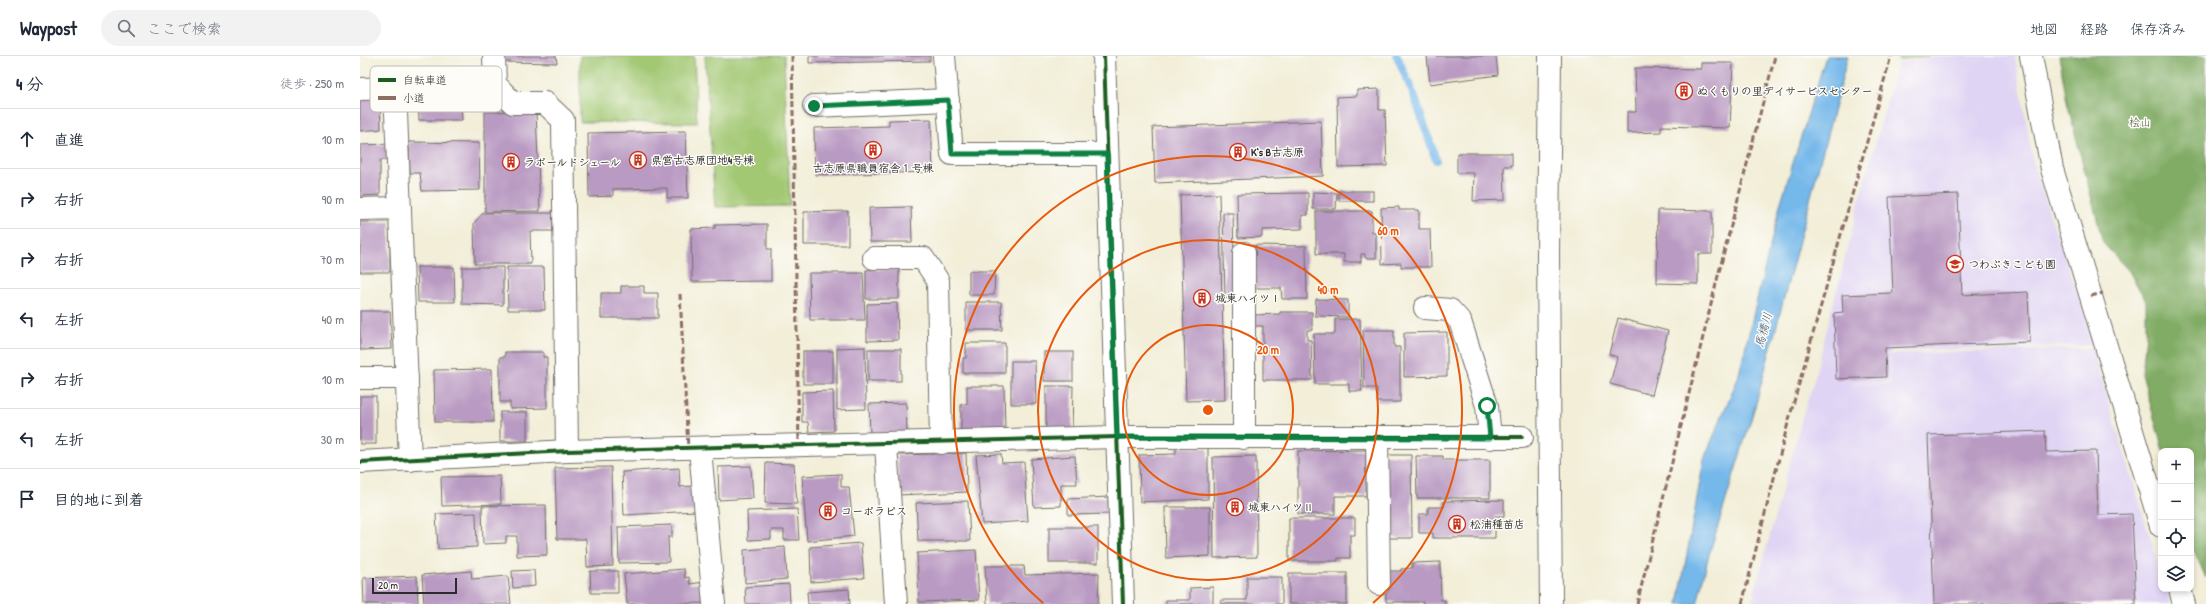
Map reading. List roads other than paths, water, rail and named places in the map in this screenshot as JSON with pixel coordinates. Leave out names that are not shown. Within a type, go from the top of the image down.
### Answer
[{"type":"street","points":[[494,56],[494,66]]},
{"type":"street","points":[[944,56],[952,154],[1107,154]]},
{"type":"street","points":[[1104,56],[1123,604]]},
{"type":"street","points":[[1550,56],[1548,255],[1551,604]]},
{"type":"street","points":[[2031,56],[2052,169],[2159,520]]},
{"type":"street","points":[[360,90],[370,89]]},
{"type":"street","points":[[502,91],[513,103],[545,103],[564,120],[567,451]]},
{"type":"street","points":[[814,106],[948,100]]},
{"type":"street","points":[[396,112],[410,460]]},
{"type":"street","points":[[360,209],[400,208]]},
{"type":"street","points":[[1244,253],[1244,438]]},
{"type":"street","points":[[874,258],[922,258],[938,281],[941,443]]},
{"type":"street","points":[[1425,308],[1450,310],[1456,314],[1460,321],[1487,406],[1490,438]]},
{"type":"street","points":[[360,378],[407,378]]},
{"type":"street","points":[[360,462],[567,451],[941,443],[1117,437],[1522,437]]},
{"type":"street","points":[[1377,438],[1379,584]]},
{"type":"street","points":[[886,444],[896,604]]},
{"type":"street","points":[[700,449],[714,604]]},
{"type":"street","points":[[2181,592],[2184,604]]},
{"type":"water","name":"馬橋川","points":[[1826,56],[1848,56],[1757,400],[1708,558],[1697,604],[1678,604],[1704,459],[1738,378],[1780,205]]},
{"type":"waterway","points":[[1397,56],[1415,98],[1436,160]]},
{"type":"place","name":"ぬくもりの里デイサービスセンター","points":[[1684,91]]},
{"type":"place","name":"古志原県職員宿舎１号棟","points":[[873,150]]},
{"type":"place","name":"K‘s B古志原","points":[[1238,152]]},
{"type":"place","name":"県営古志原団地4号棟","points":[[638,160]]},
{"type":"place","name":"ラポールドシェール","points":[[511,162]]},
{"type":"place","name":"つわぶきこども園","points":[[1955,264]]},
{"type":"place","name":"城東ハイツⅠ","points":[[1202,298]]},
{"type":"place","name":"城東ハイツⅡ","points":[[1235,507]]},
{"type":"place","name":"コーポラピス","points":[[828,511]]},
{"type":"place","name":"松浦種苗店","points":[[1457,524]]},
{"type":"park label","name":"桧山","points":[[2140,122]]}]
